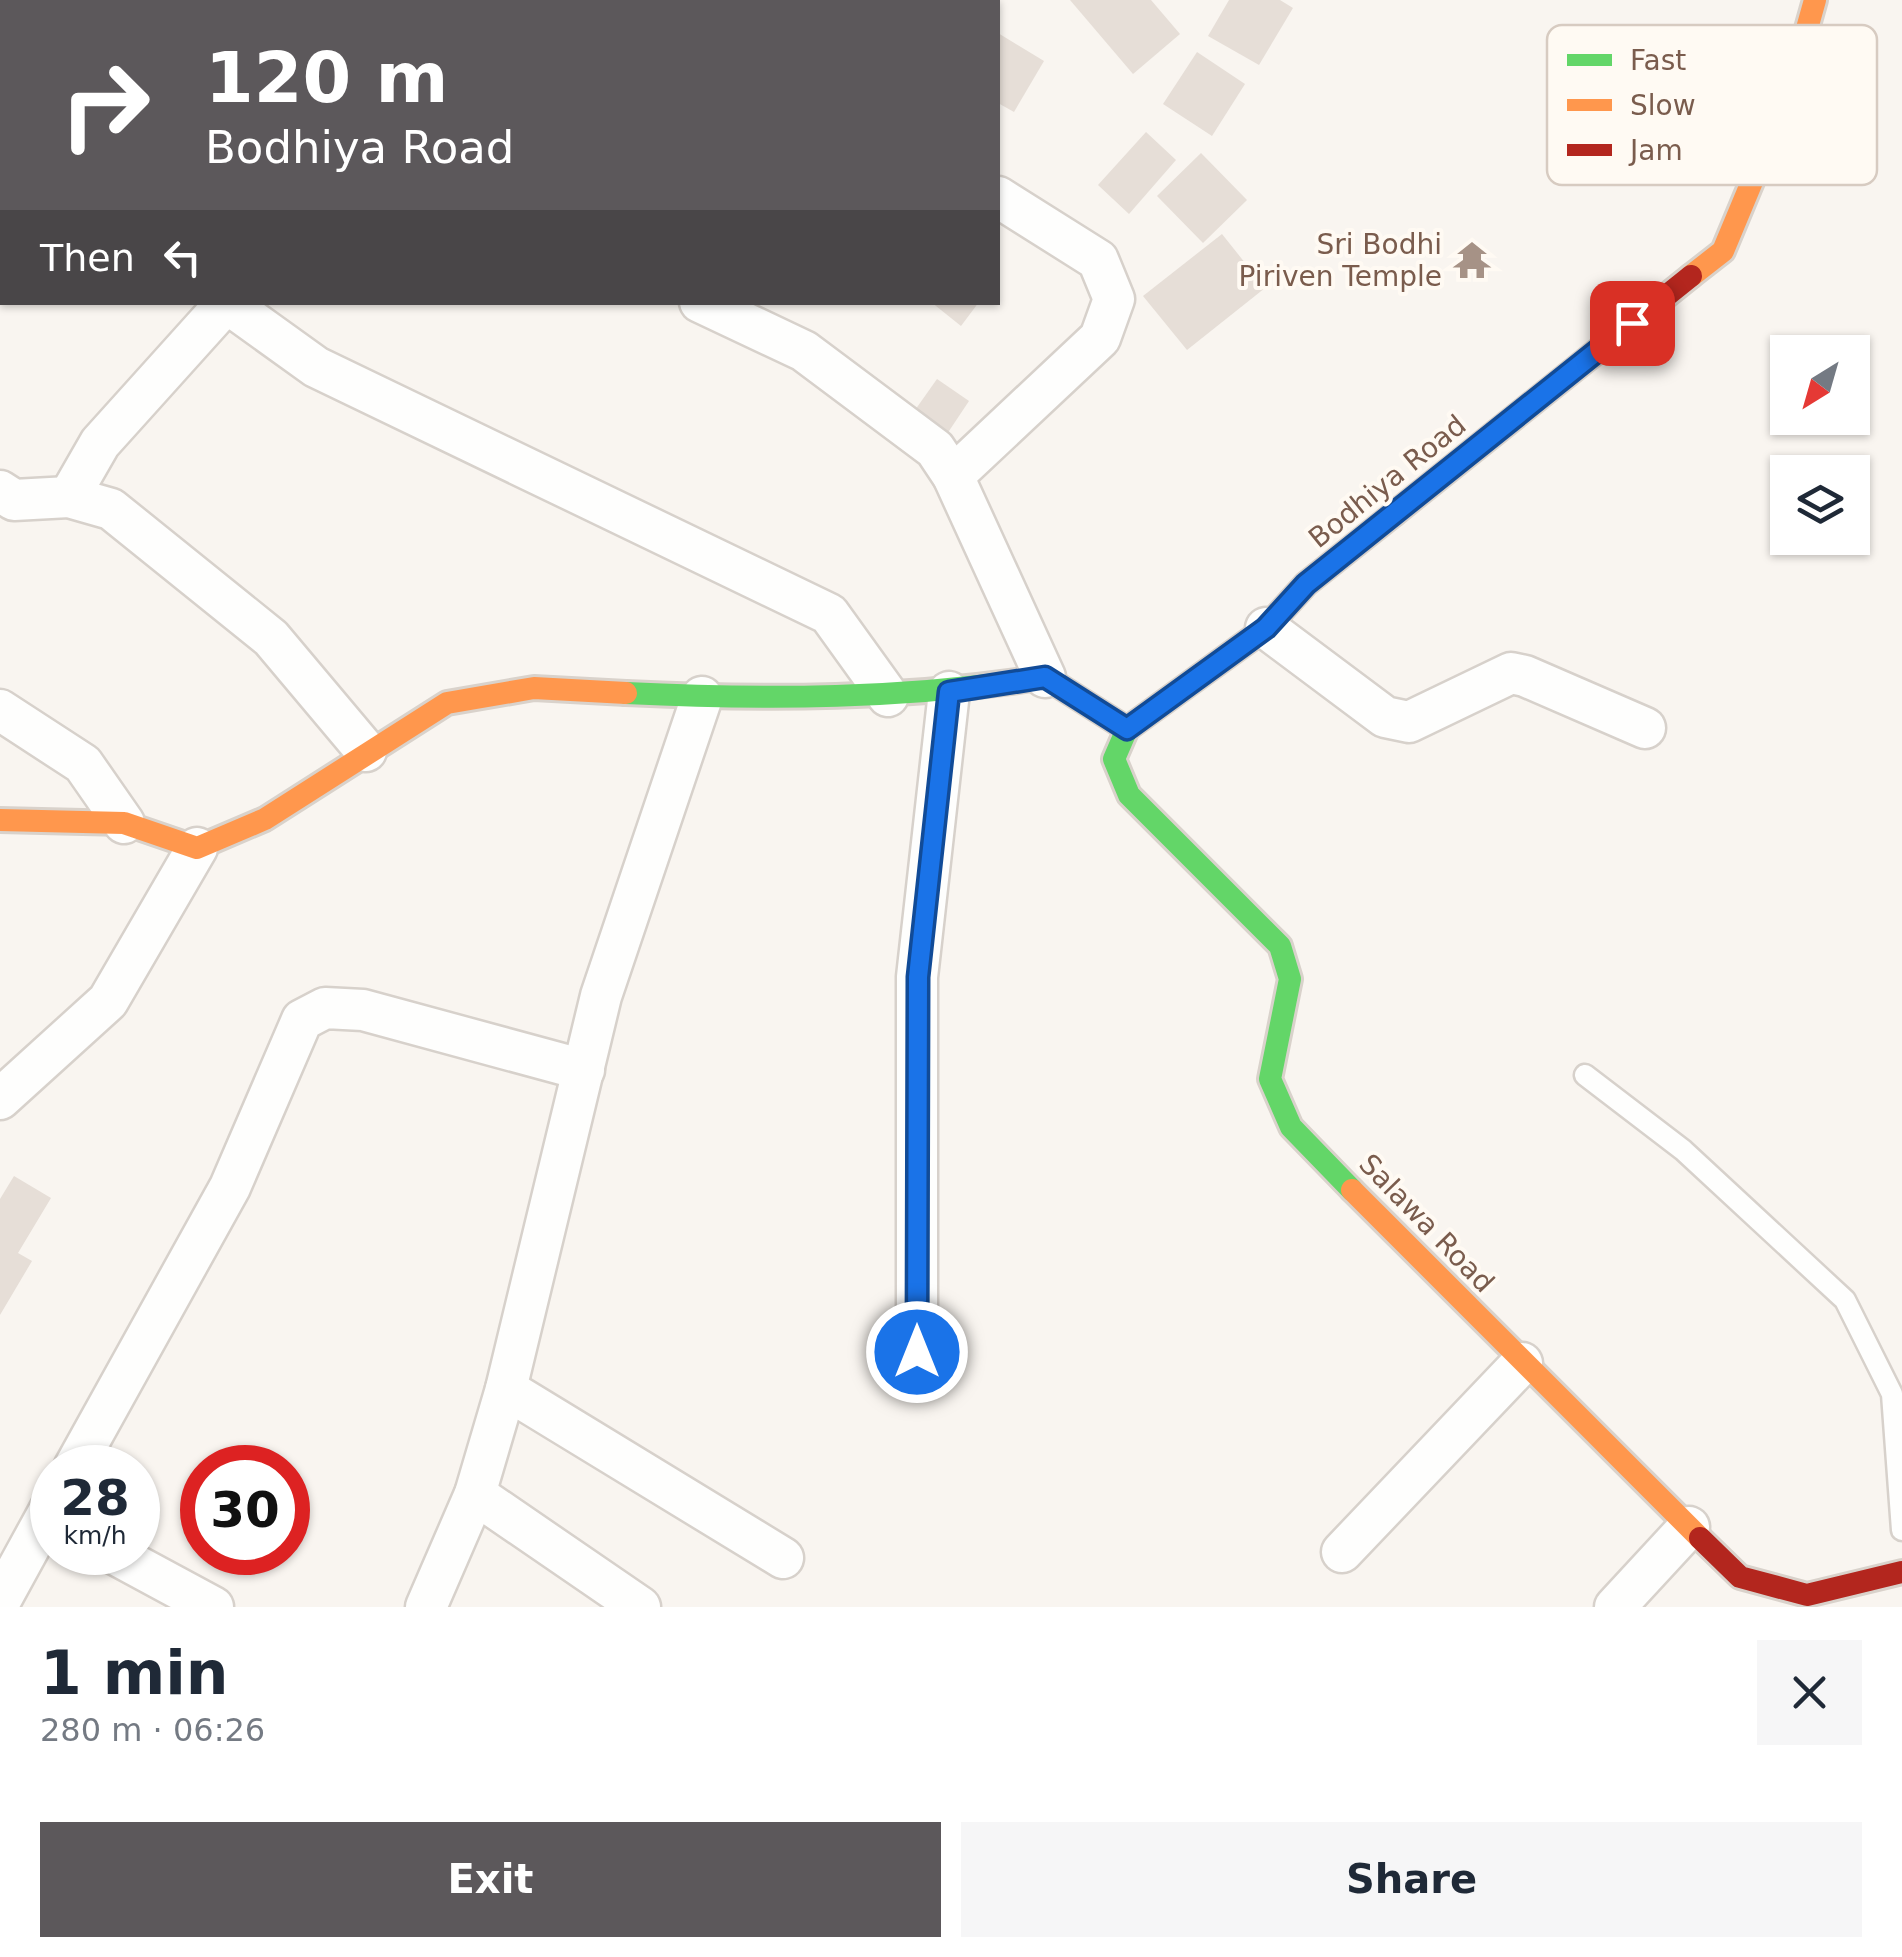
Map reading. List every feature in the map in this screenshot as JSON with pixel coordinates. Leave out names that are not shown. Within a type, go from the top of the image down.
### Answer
[{"type":"street","name":"Bodhiya Road","points":[[1808,25],[1815,0]]},
{"type":"street","name":"Bodhiya Road","points":[[1127,729],[1266,628],[1306,584],[1722,251],[1750,185]]},
{"type":"street","points":[[954,476],[1100,338],[1114,298],[1098,260],[1000,198]]},
{"type":"street","points":[[69,497],[100,443],[225,305]]},
{"type":"street","points":[[230,305],[316,367],[829,614],[888,696]]},
{"type":"street","points":[[706,305],[804,351],[935,449],[954,476],[1045,677],[1127,729]]},
{"type":"street","points":[[0,491],[14,500],[69,497],[112,509],[271,638],[366,751]]},
{"type":"street","points":[[1266,628],[1384,717],[1409,722],[1510,674],[1525,676],[1645,728]]},
{"type":"street","points":[[0,1099],[108,1001],[197,848],[265,818],[447,703],[534,688],[702,697],[888,696],[949,692],[1045,677]]},
{"type":"street","points":[[917,1352],[918,977],[949,692]]},
{"type":"street","points":[[426,1607],[475,1494],[506,1390],[601,996],[702,697]]},
{"type":"street","points":[[0,710],[83,764],[124,823]]},
{"type":"street","name":"Salawa Road","points":[[1127,729],[1114,759],[1128,795],[1280,946],[1290,979],[1270,1079],[1291,1127],[1522,1363],[1740,1577],[1806,1595],[1902,1572]]},
{"type":"street","points":[[0,820],[124,823],[197,848]]},
{"type":"street","points":[[87,1445],[230,1187],[302,1020],[325,1008],[363,1010],[584,1070]]},
{"type":"street","points":[[1342,1552],[1522,1363]]},
{"type":"street","points":[[506,1390],[783,1558]]},
{"type":"street","points":[[475,1494],[640,1607]]},
{"type":"street","points":[[1615,1607],[1689,1527]]},
{"type":"street","points":[[0,1601],[30,1549]]},
{"type":"street","points":[[154,1575],[213,1607]]},
{"type":"lane","points":[[1585,1075],[1684,1150],[1845,1300],[1892,1394],[1902,1530]]},
{"type":"building","points":[[1070,0],[1151,0],[1180,34],[1133,74]]},
{"type":"building","points":[[1229,0],[1280,0],[1293,8],[1259,65],[1208,36]]},
{"type":"building","points":[[1000,34],[1044,61],[1014,112],[1000,104]]},
{"type":"building","points":[[1197,52],[1245,84],[1212,136],[1163,104]]},
{"type":"building","points":[[1146,132],[1176,160],[1129,214],[1098,185]]},
{"type":"building","points":[[1201,153],[1247,200],[1203,243],[1157,196]]},
{"type":"building","points":[[1222,234],[1265,288],[1187,350],[1143,296]]},
{"type":"building","points":[[935,305],[977,305],[961,326]]},
{"type":"building","points":[[937,379],[969,401],[941,443],[908,420]]},
{"type":"building","points":[[14,1176],[51,1198],[18,1253],[32,1261],[0,1315],[0,1199]]},
{"type":"traffic: fast","points":[[626,693],[731,697],[889,694],[1045,677],[1127,729],[1266,628],[1306,584],[1394,514]]},
{"type":"traffic: fast","points":[[1127,729],[1114,759],[1129,795],[1280,946],[1290,979],[1270,1079],[1291,1127],[1352,1190]]},
{"type":"traffic: slow","points":[[1808,25],[1815,0]]},
{"type":"traffic: slow","points":[[1691,276],[1723,251],[1751,185]]},
{"type":"traffic: slow","points":[[0,820],[124,823],[197,848],[265,819],[447,703],[534,688],[626,693]]},
{"type":"traffic: slow","points":[[1352,1190],[1700,1538]]},
{"type":"traffic: jam","points":[[1394,514],[1691,276]]},
{"type":"traffic: jam","points":[[1700,1538],[1740,1577],[1807,1595],[1902,1572]]},
{"type":"place","name":"Sri Bodhi Piriven Temple","points":[[1472,260]]},
{"type":"route","points":[[917,1352],[918,977],[949,692],[1045,677],[1127,729],[1266,628],[1306,584],[1632,323]]}]
